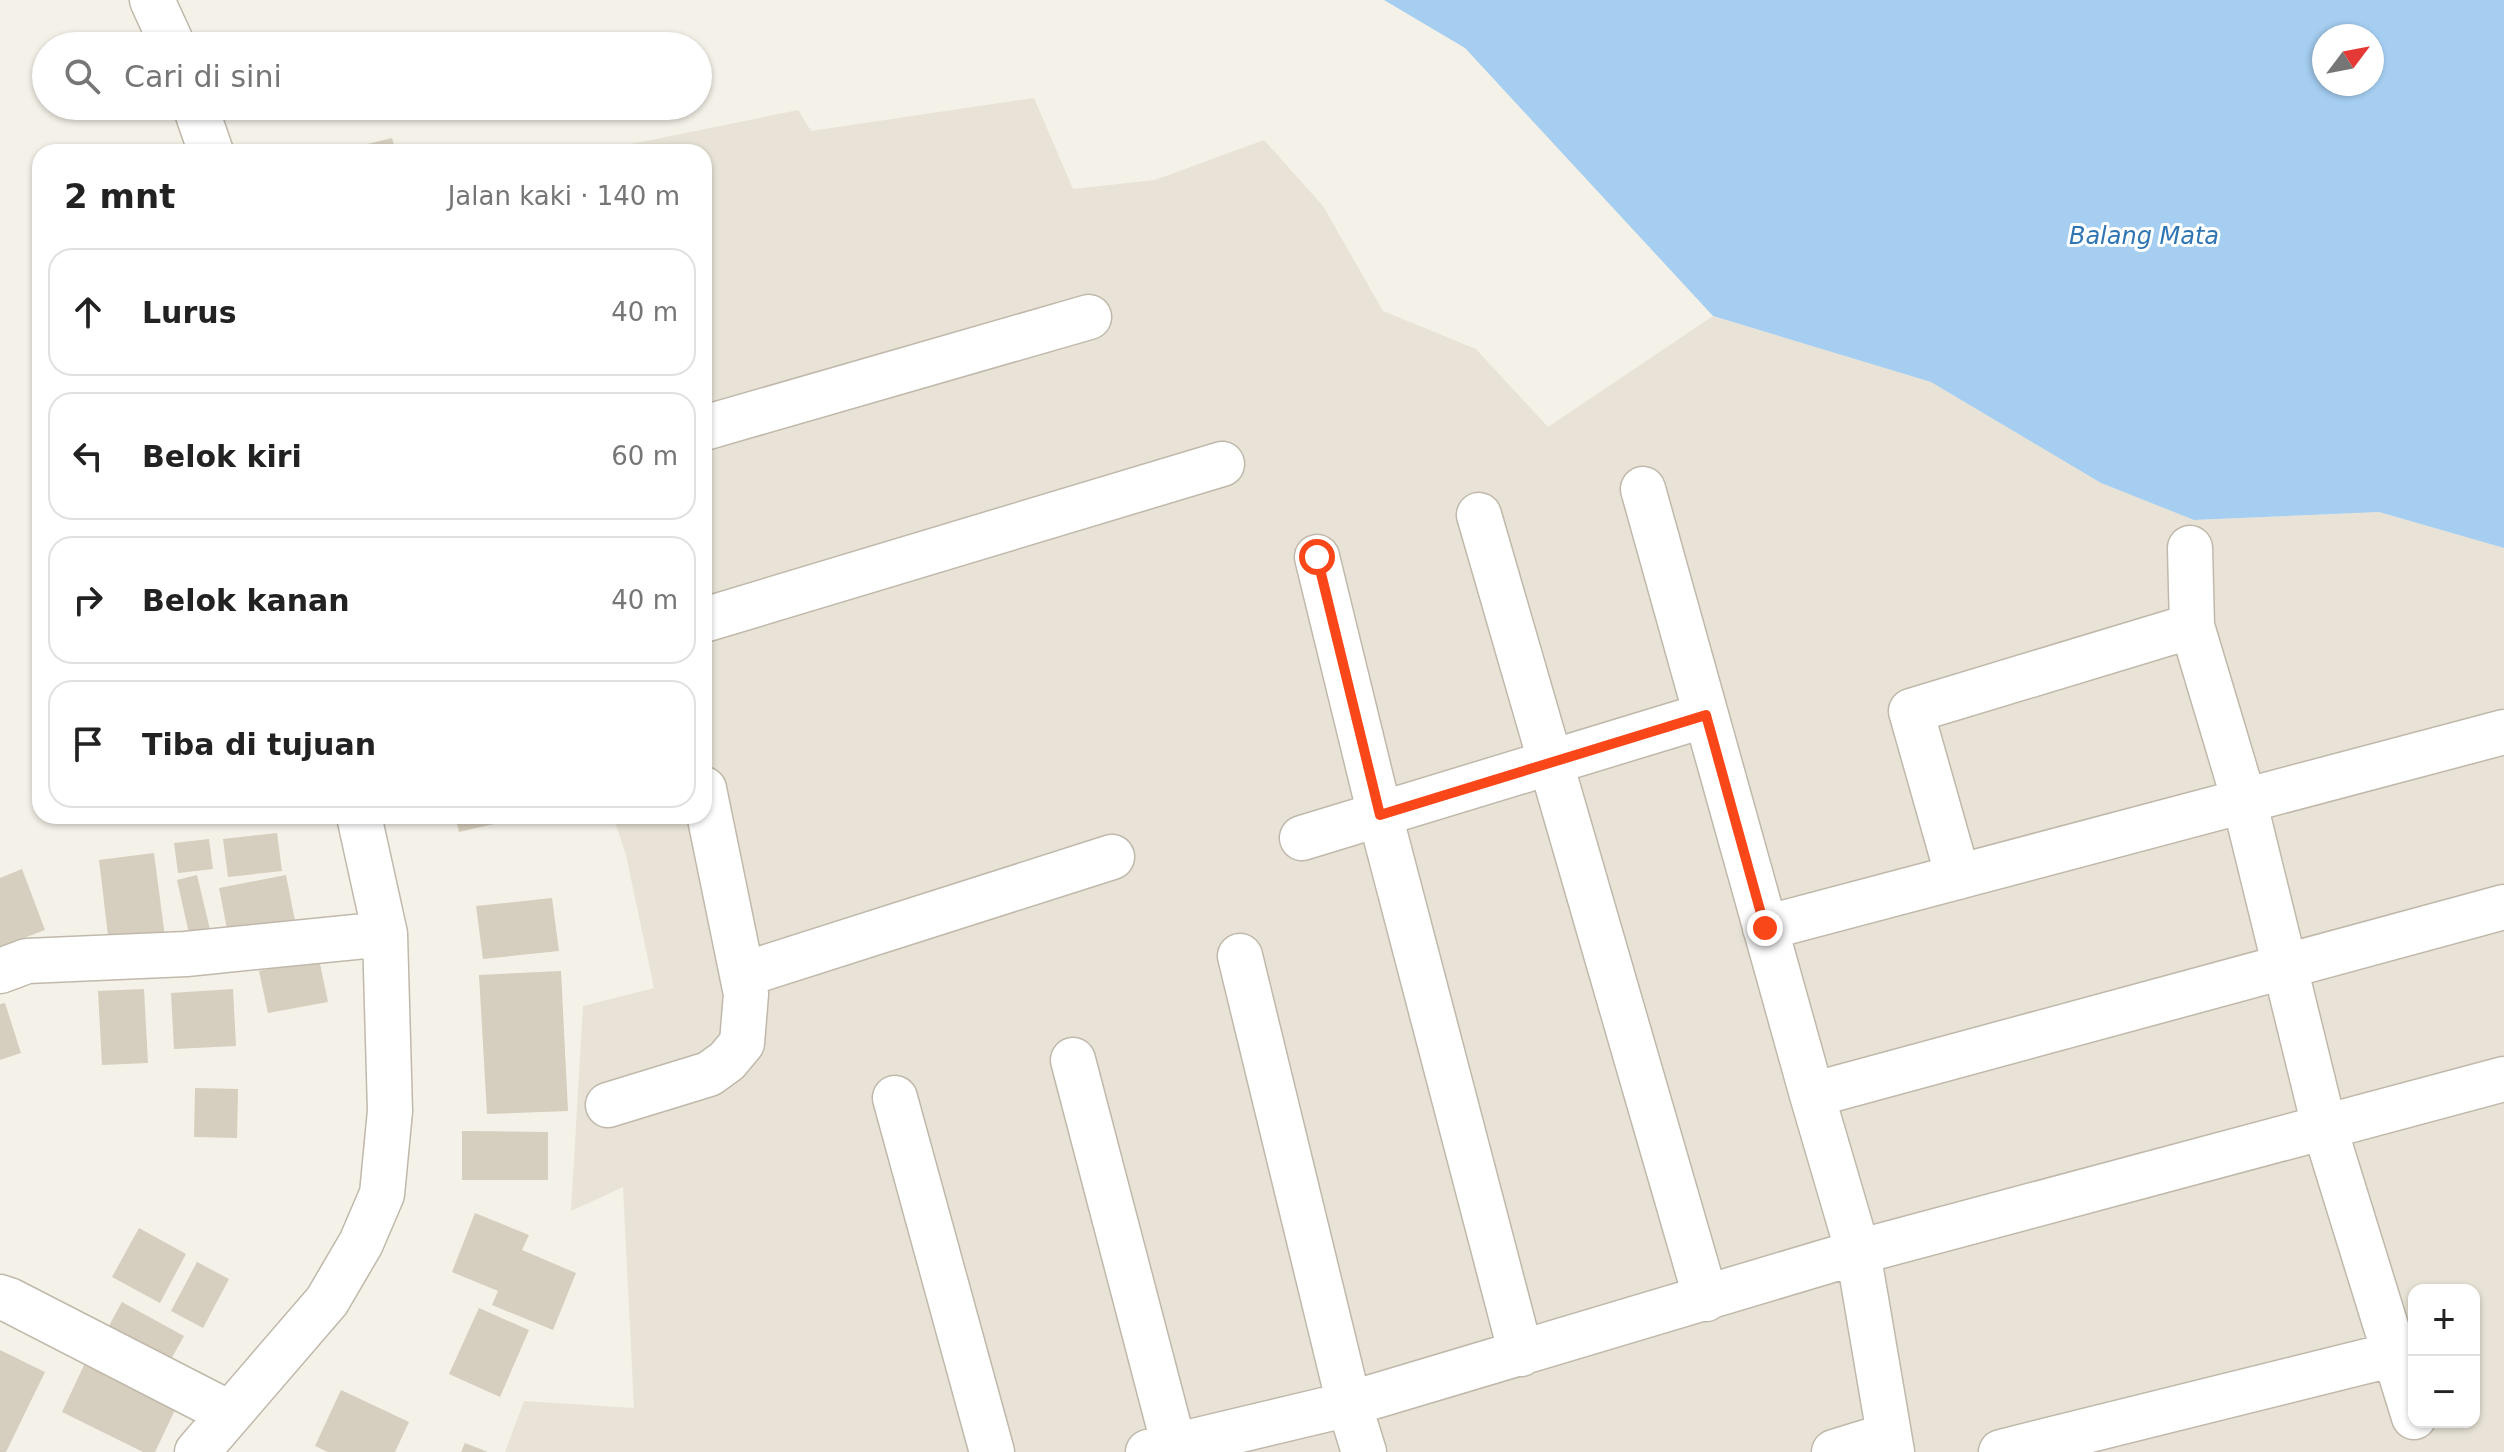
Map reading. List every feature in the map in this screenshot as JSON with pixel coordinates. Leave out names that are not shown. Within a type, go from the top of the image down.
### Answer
[{"type":"street","points":[[152,0],[167,32]]},
{"type":"street","points":[[200,120],[208,144]]},
{"type":"street","points":[[712,426],[1089,317]]},
{"type":"street","points":[[712,618],[1222,464]]},
{"type":"street","points":[[1643,489],[1858,1252],[1891,1443],[1834,1452]]},
{"type":"street","points":[[1479,515],[1706,1299]]},
{"type":"street","points":[[2190,548],[2192,626],[2244,800],[2324,1126],[2408,1397]]},
{"type":"street","points":[[1317,557],[1380,815],[1521,1354]]},
{"type":"street","points":[[1958,877],[1911,711],[2192,626]]},
{"type":"street","points":[[1302,838],[1706,715]]},
{"type":"street","points":[[1765,928],[2504,732]]},
{"type":"street","points":[[197,1452],[327,1301],[361,1243],[382,1194],[390,1111],[385,934],[361,824]]},
{"type":"street","points":[[608,1105],[709,1074],[727,1061],[742,1043],[746,994],[711,824]]},
{"type":"street","points":[[742,975],[1112,857]]},
{"type":"street","points":[[1812,1095],[2504,907]]},
{"type":"street","points":[[0,971],[27,961],[186,954],[385,934]]},
{"type":"street","points":[[1240,956],[1349,1404],[1364,1452]]},
{"type":"street","points":[[1073,1060],[1161,1449],[1349,1404],[1858,1252],[2504,1079]]},
{"type":"street","points":[[895,1098],[992,1452]]},
{"type":"street","points":[[0,1297],[229,1413]]},
{"type":"street","points":[[2001,1452],[2395,1354]]},
{"type":"street","points":[[2418,1428],[2425,1452]]},
{"type":"shaded area","points":[[1034,98],[1073,189],[1155,180],[1264,140],[1323,206],[1383,311],[1476,349],[1548,427],[1713,316],[1931,382],[2101,483],[2194,520],[2379,512],[2504,548],[2504,1452],[505,1452],[524,1401],[634,1408],[623,1187],[571,1211],[583,1006],[654,988],[626,855],[616,824],[712,824],[712,144],[631,144],[798,110],[811,131]]},
{"type":"water","name":"Balang Mata","points":[[1384,0],[2504,0],[2504,548],[2379,512],[2194,520],[2101,483],[1931,382],[1713,316],[1465,48]]},
{"type":"building","points":[[392,138],[394,144],[368,144]]},
{"type":"building","points":[[457,824],[494,824],[459,832]]},
{"type":"building","points":[[277,833],[282,871],[228,877],[223,839]]},
{"type":"building","points":[[209,839],[213,869],[178,873],[174,843]]},
{"type":"building","points":[[154,853],[165,937],[109,944],[99,860]]},
{"type":"building","points":[[22,869],[45,930],[0,947],[0,878]]},
{"type":"building","points":[[197,875],[213,942],[192,947],[177,880]]},
{"type":"building","points":[[286,875],[295,921],[228,934],[219,888]]},
{"type":"building","points":[[552,898],[559,951],[483,959],[476,906]]},
{"type":"building","points":[[319,959],[328,1002],[268,1013],[259,971]]},
{"type":"building","points":[[561,971],[568,1111],[487,1114],[479,975]]},
{"type":"building","points":[[144,989],[148,1063],[102,1065],[98,991]]},
{"type":"building","points":[[233,989],[236,1046],[174,1049],[171,993]]},
{"type":"building","points":[[5,1003],[21,1053],[0,1060],[0,1004]]},
{"type":"building","points":[[195,1088],[238,1089],[237,1138],[194,1137]]},
{"type":"building","points":[[462,1131],[548,1132],[548,1180],[462,1180]]},
{"type":"building","points":[[475,1213],[529,1235],[522,1250],[576,1273],[553,1330],[492,1305],[498,1291],[452,1272]]},
{"type":"building","points":[[139,1228],[186,1254],[160,1303],[112,1277]]},
{"type":"building","points":[[197,1262],[229,1279],[203,1328],[171,1311]]},
{"type":"building","points":[[122,1302],[184,1336],[156,1386],[95,1351]]},
{"type":"building","points":[[479,1308],[529,1330],[500,1397],[449,1374]]},
{"type":"building","points":[[0,1350],[45,1372],[6,1452],[0,1452]]},
{"type":"building","points":[[85,1363],[176,1408],[155,1452],[143,1452],[62,1412]]},
{"type":"building","points":[[341,1390],[409,1422],[395,1452],[328,1452],[315,1446]]},
{"type":"building","points":[[465,1443],[488,1452],[461,1452]]},
{"type":"route","points":[[1317,557],[1380,815],[1706,715],[1765,928]]}]
